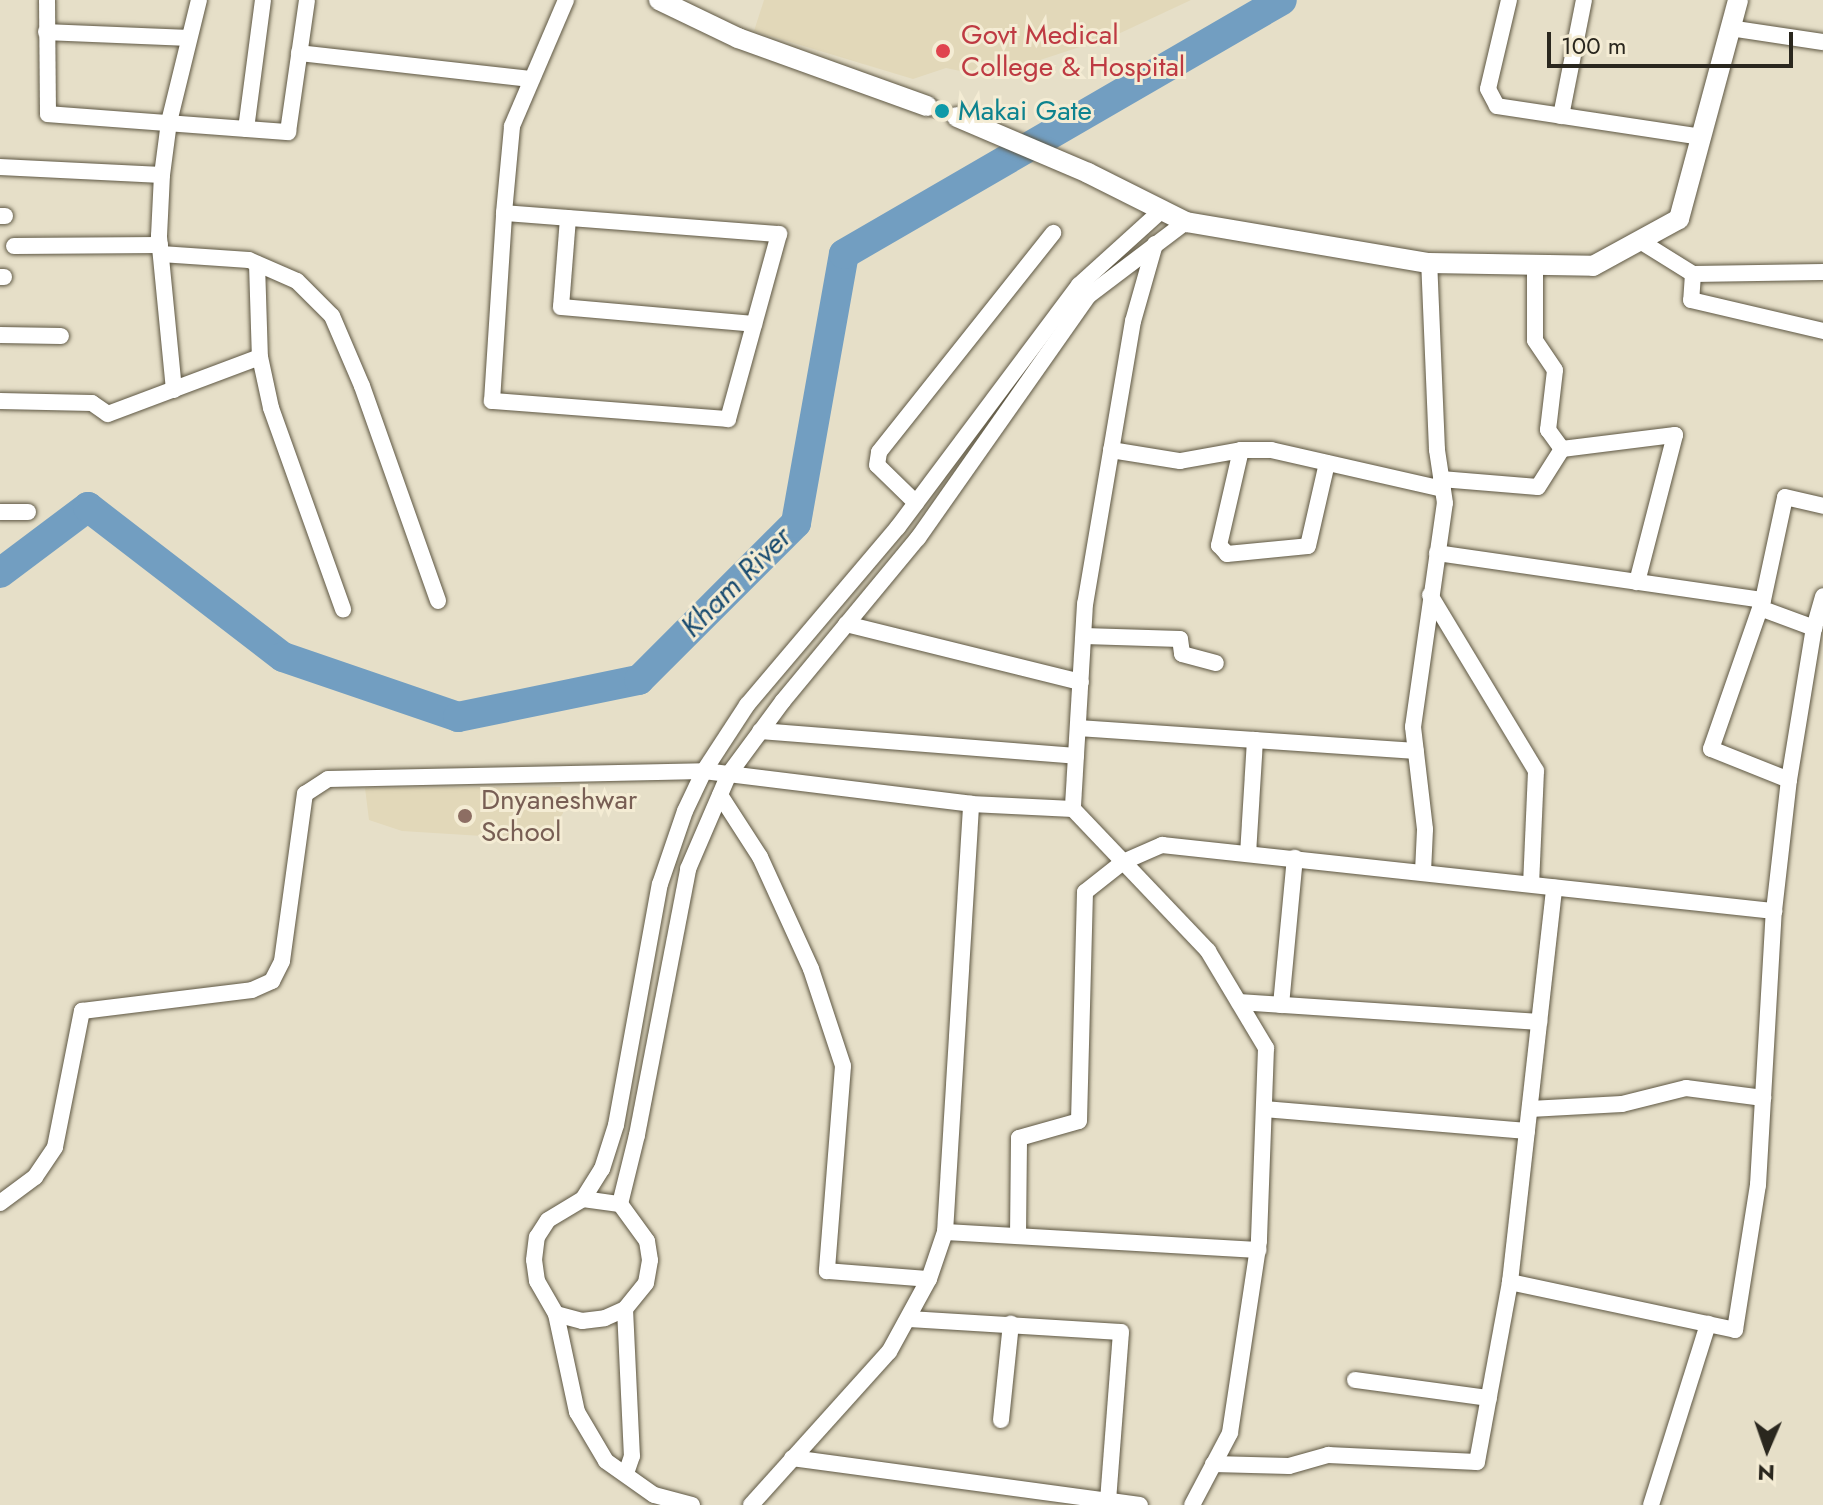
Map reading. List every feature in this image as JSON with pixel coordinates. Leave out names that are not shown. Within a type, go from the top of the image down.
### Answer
[{"type":"street","points":[[47,0],[48,114],[288,132],[307,0]]},
{"type":"street","points":[[174,390],[161,249],[162,175],[169,122],[199,0]]},
{"type":"street","points":[[246,129],[263,0]]},
{"type":"street","points":[[504,213],[779,234],[728,419],[492,401],[504,213],[512,126],[566,0]]},
{"type":"street","points":[[659,0],[738,38],[927,106]]},
{"type":"street","points":[[1509,0],[1488,96],[1497,106],[1701,137]]},
{"type":"street","points":[[1561,116],[1584,0]]},
{"type":"street","points":[[957,117],[1088,173],[1186,222],[1429,263],[1593,266],[1679,219],[1738,0]]},
{"type":"street","points":[[1730,28],[1823,42]]},
{"type":"street","points":[[46,32],[188,38]]},
{"type":"street","points":[[299,53],[532,79]]},
{"type":"street","points":[[0,167],[162,175]]},
{"type":"street","points":[[692,1505],[654,1495],[606,1461],[577,1412],[556,1314],[537,1281],[537,1237],[548,1220],[583,1199],[602,1169],[616,1125],[660,884],[685,811],[704,771],[747,705],[916,503],[1079,285],[1162,210]]},
{"type":"street","points":[[568,218],[561,307],[754,324]]},
{"type":"street","points":[[620,1204],[637,1135],[688,869],[729,774],[760,731],[918,538],[1088,296],[1186,222]]},
{"type":"street","points":[[916,503],[877,465],[879,452],[1053,233]]},
{"type":"street","points":[[1640,241],[1693,274],[1823,272]]},
{"type":"street","points":[[1073,809],[1085,604],[1133,321],[1155,244]]},
{"type":"street","points":[[14,246],[161,249],[257,264],[297,281],[332,316],[362,386],[438,601]]},
{"type":"street","points":[[1423,872],[1425,829],[1413,727],[1445,503],[1433,380],[1429,263]]},
{"type":"street","points":[[257,264],[260,357],[271,408],[343,609]]},
{"type":"street","points":[[1535,265],[1535,340],[1555,370],[1548,430],[1562,449]]},
{"type":"street","points":[[1693,274],[1691,300],[1823,331]]},
{"type":"street","points":[[0,335],[61,336]]},
{"type":"street","points":[[0,401],[92,403],[108,414],[260,357]]},
{"type":"street","points":[[1562,449],[1675,435],[1637,582]]},
{"type":"street","points":[[1111,450],[1180,461],[1241,450],[1271,450],[1442,484],[1538,487],[1562,449]]},
{"type":"street","points":[[1241,450],[1219,545],[1227,554],[1308,546],[1327,463]]},
{"type":"street","points":[[1789,780],[1711,749],[1762,604],[1785,497],[1823,506]]},
{"type":"street","points":[[0,512],[28,512]]},
{"type":"street","points":[[1437,553],[1762,604],[1814,628]]},
{"type":"street","points":[[1430,595],[1536,771],[1531,884]]},
{"type":"street","points":[[1510,1282],[1735,1330],[1758,1185],[1774,911],[1789,780],[1814,628],[1823,596]]},
{"type":"street","points":[[846,624],[1081,682]]},
{"type":"street","points":[[1084,636],[1180,639],[1182,654],[1216,663]]},
{"type":"street","points":[[1078,728],[1416,751]]},
{"type":"street","points":[[760,731],[1076,756]]},
{"type":"street","points":[[1248,853],[1255,740]]},
{"type":"street","points":[[0,1203],[35,1177],[55,1147],[82,1011],[252,990],[272,981],[282,961],[305,794],[328,779],[704,771],[971,804],[1073,809],[1208,951],[1266,1048],[1258,1250],[1230,1433],[1192,1505]]},
{"type":"street","points":[[720,795],[760,857],[811,969],[843,1066],[827,1271],[929,1279]]},
{"type":"street","points":[[751,1505],[889,1352],[929,1279],[945,1232],[971,804]]},
{"type":"street","points":[[1018,1236],[1019,1138],[1079,1121],[1085,892],[1123,862],[1162,845],[1774,911]]},
{"type":"street","points":[[1281,1005],[1295,858]]},
{"type":"street","points":[[1213,1464],[1289,1466],[1328,1455],[1477,1462],[1510,1282],[1554,887]]},
{"type":"street","points":[[1239,1002],[1539,1022]]},
{"type":"street","points":[[1530,1109],[1622,1104],[1686,1088],[1763,1098]]},
{"type":"street","points":[[1264,1109],[1527,1131]]},
{"type":"street","points":[[556,1314],[594,1321],[625,1309],[646,1283],[650,1260],[647,1241],[620,1204],[583,1199]]},
{"type":"street","points":[[945,1232],[1258,1250]]},
{"type":"street","points":[[625,1309],[632,1456],[626,1473]]},
{"type":"street","points":[[909,1319],[1121,1332],[1108,1501]]},
{"type":"street","points":[[1001,1420],[1011,1324]]},
{"type":"street","points":[[1651,1505],[1708,1324]]},
{"type":"street","points":[[1355,1380],[1489,1398]]},
{"type":"street","points":[[792,1458],[1140,1505]]},
{"type":"shaded area","name":"Govt Medical College & Hospital","points":[[764,0],[1191,0],[1116,35],[989,77],[946,68],[913,79],[754,31]]},
{"type":"shaded area","name":"Dnyaneshwar School","points":[[561,787],[563,813],[545,840],[402,831],[369,820],[365,788]]},
{"type":"waterway","name":"Kham River","points":[[0,573],[88,507],[283,657],[458,717],[639,680],[796,523],[844,254],[1282,0]]},
{"type":"tunnel","points":[[927,106],[957,117]]},
{"type":"place","name":"Govt Medical College & Hospital","points":[[943,51]]},
{"type":"place","name":"Makai Gate","points":[[942,111]]},
{"type":"place","name":"Dnyaneshwar School","points":[[465,816]]}]
